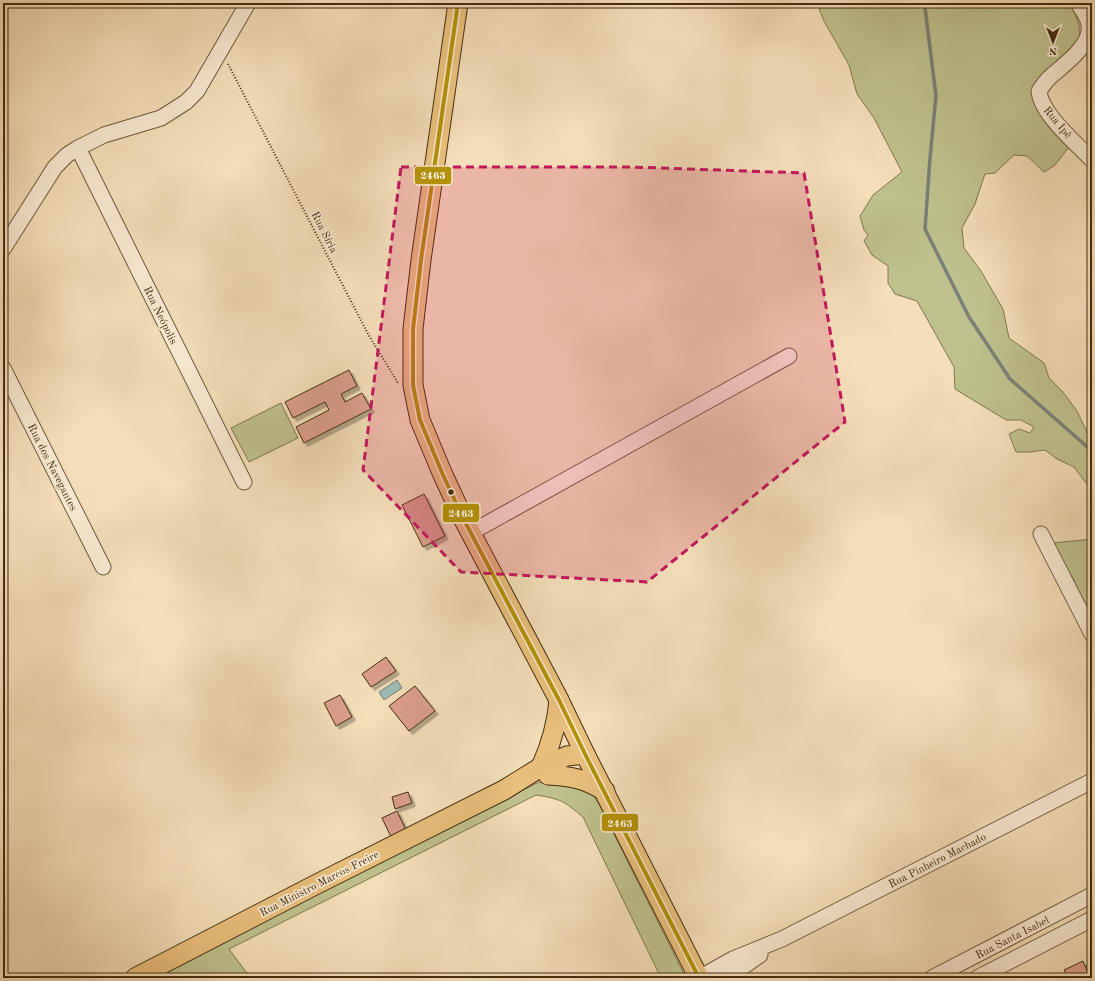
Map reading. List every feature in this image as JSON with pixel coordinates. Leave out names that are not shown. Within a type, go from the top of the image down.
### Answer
[{"type":"main road","points":[[458,3],[421,260],[413,329],[413,385],[420,420],[453,499],[559,700],[699,978]]},
{"type":"main road","points":[[559,700],[557,718],[544,771],[584,780],[605,791]]},
{"type":"main road","name":"Rua Ministro Marcos Freire","points":[[135,978],[322,881],[544,771],[567,756],[585,754]]},
{"type":"street","points":[[3,249],[55,167],[67,155],[104,135],[161,118],[186,102],[197,91],[220,48],[248,3]]},
{"type":"street","name":"Rua Ipê","points":[[1078,3],[1087,18],[1089,25],[1087,38],[1078,51],[1047,80],[1039,91],[1042,103],[1059,126],[1092,160]]},
{"type":"street","name":"Rua Neópolis","points":[[78,148],[244,482]]},
{"type":"street","points":[[470,533],[789,356]]},
{"type":"street","name":"Rua dos Navegantes","points":[[3,368],[103,567]]},
{"type":"street","points":[[1041,534],[1092,634]]},
{"type":"street","name":"Rua Pinheiro Machado","points":[[782,939],[1092,780]]},
{"type":"street","name":"Rua Santa Isabel","points":[[932,978],[1092,896]]},
{"type":"street","name":"Rua Santa Isabel","points":[[977,978],[1092,919]]},
{"type":"street","points":[[699,978],[733,959],[782,939]]},
{"type":"street","points":[[727,978],[782,939]]},
{"type":"path","name":"Rua Síria","points":[[220,48],[368,334],[400,387]]},
{"type":"highlighted area","points":[[401,167],[631,167],[804,173],[845,422],[647,582],[461,572],[363,470]]},
{"type":"green space","points":[[826,3],[1071,3],[1079,24],[1080,42],[1035,99],[1047,124],[1069,147],[1055,165],[1044,172],[1027,156],[1014,155],[995,173],[985,174],[975,204],[962,228],[964,248],[981,271],[1003,309],[1009,338],[1044,363],[1049,378],[1063,392],[1077,411],[1088,434],[1092,435],[1092,491],[1074,467],[1057,459],[1045,450],[1016,452],[1009,434],[1019,429],[1030,433],[1034,427],[1021,420],[1006,420],[955,389],[954,367],[917,301],[895,294],[888,283],[888,266],[872,255],[864,241],[868,235],[864,230],[860,216],[873,195],[902,172],[874,118],[857,94],[849,65],[824,21],[819,9]]},
{"type":"green space","points":[[281,403],[298,438],[249,462],[231,428]]},
{"type":"green space","points":[[1092,539],[1092,624],[1077,597],[1074,580],[1060,559],[1053,543]]},
{"type":"green space","points":[[549,780],[560,781],[592,794],[599,804],[686,978],[661,978],[583,817],[562,802],[536,795],[229,949],[246,972],[257,978],[152,978],[537,783]]},
{"type":"water","points":[[397,680],[402,688],[384,700],[379,692]]},
{"type":"building","points":[[349,370],[357,386],[341,394],[345,402],[362,393],[371,409],[304,443],[296,427],[329,410],[325,402],[293,418],[285,402]]},
{"type":"building","points":[[424,494],[445,536],[423,547],[402,505]]},
{"type":"building","points":[[386,657],[396,671],[371,687],[362,674]]},
{"type":"building","points":[[415,686],[435,711],[409,731],[389,706]]},
{"type":"building","points":[[340,695],[352,717],[336,726],[324,703]]},
{"type":"building","points":[[408,792],[412,803],[395,809],[392,797]]},
{"type":"building","points":[[397,811],[406,830],[391,837],[382,818]]},
{"type":"building","points":[[1083,961],[1090,978],[1068,978],[1064,970]]},
{"type":"waterway","points":[[925,8],[936,96],[925,229],[969,317],[1010,379],[1092,451]]},
{"type":"transit line","name":"2463","points":[[458,3],[421,260],[413,329],[413,385],[420,420],[464,520],[559,700],[699,978]]}]
